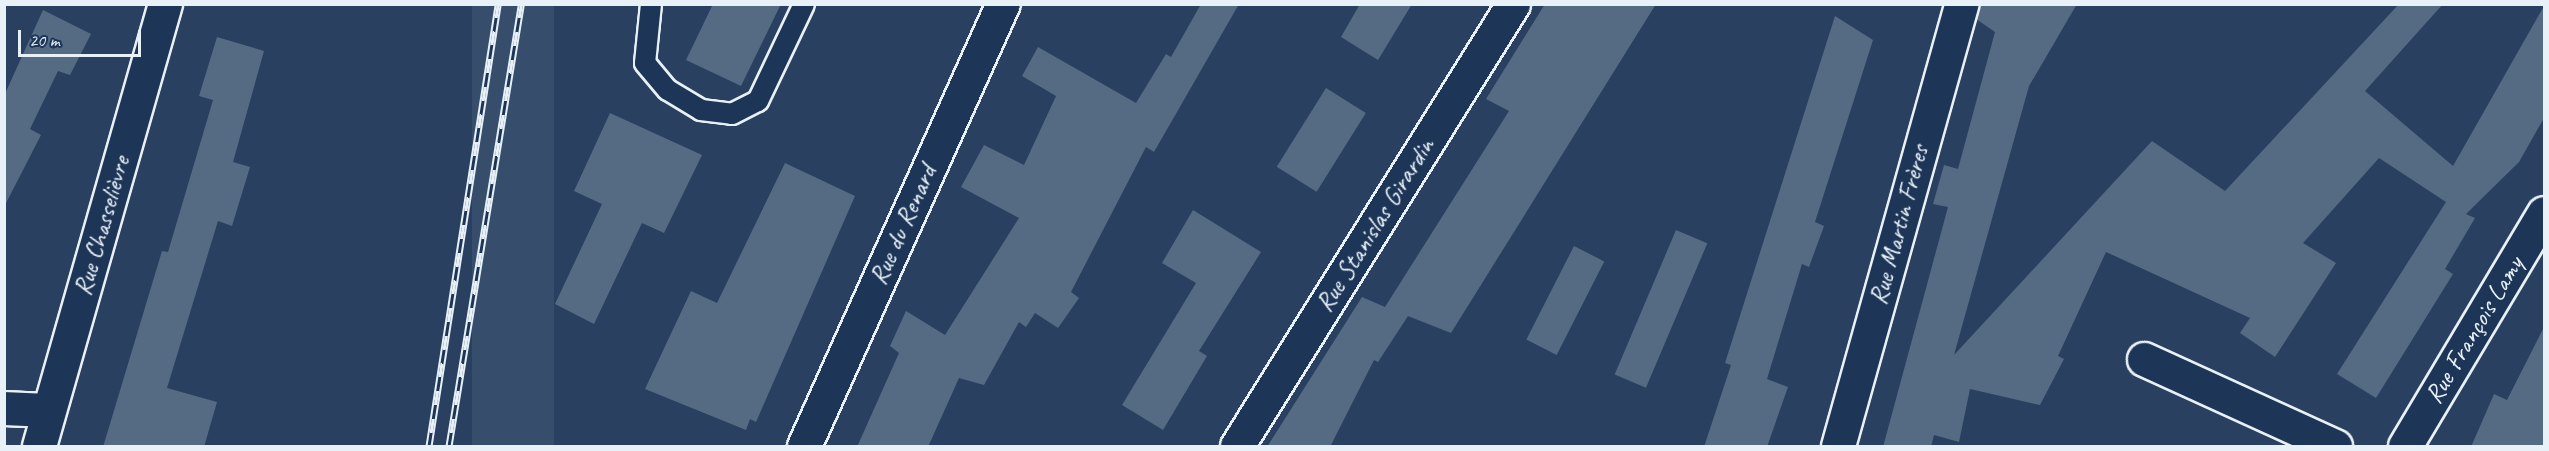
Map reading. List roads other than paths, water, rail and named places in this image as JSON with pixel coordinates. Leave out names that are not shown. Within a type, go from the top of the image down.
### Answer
[{"type":"street","name":"Rue Chasselièvre","points":[[39,447],[165,4]]},
{"type":"street","name":"Rue du Renard","points":[[804,447],[1003,4]]},
{"type":"street","name":"Rue Stanislas Girardin","points":[[1237,447],[1513,4]]},
{"type":"street","name":"Rue Martin Frères","points":[[1838,447],[1961,4]]},
{"type":"street","name":"Rue François Lamy","points":[[2405,447],[2544,213]]},
{"type":"street","points":[[2144,359],[2335,447]]},
{"type":"street","points":[[4,408],[48,410]]},
{"type":"lane","points":[[651,4],[645,63],[668,90],[701,110],[732,114],[758,101],[804,4]]},
{"type":"railway","points":[[429,446],[498,4]]},
{"type":"railway","points":[[449,446],[521,4]]}]
